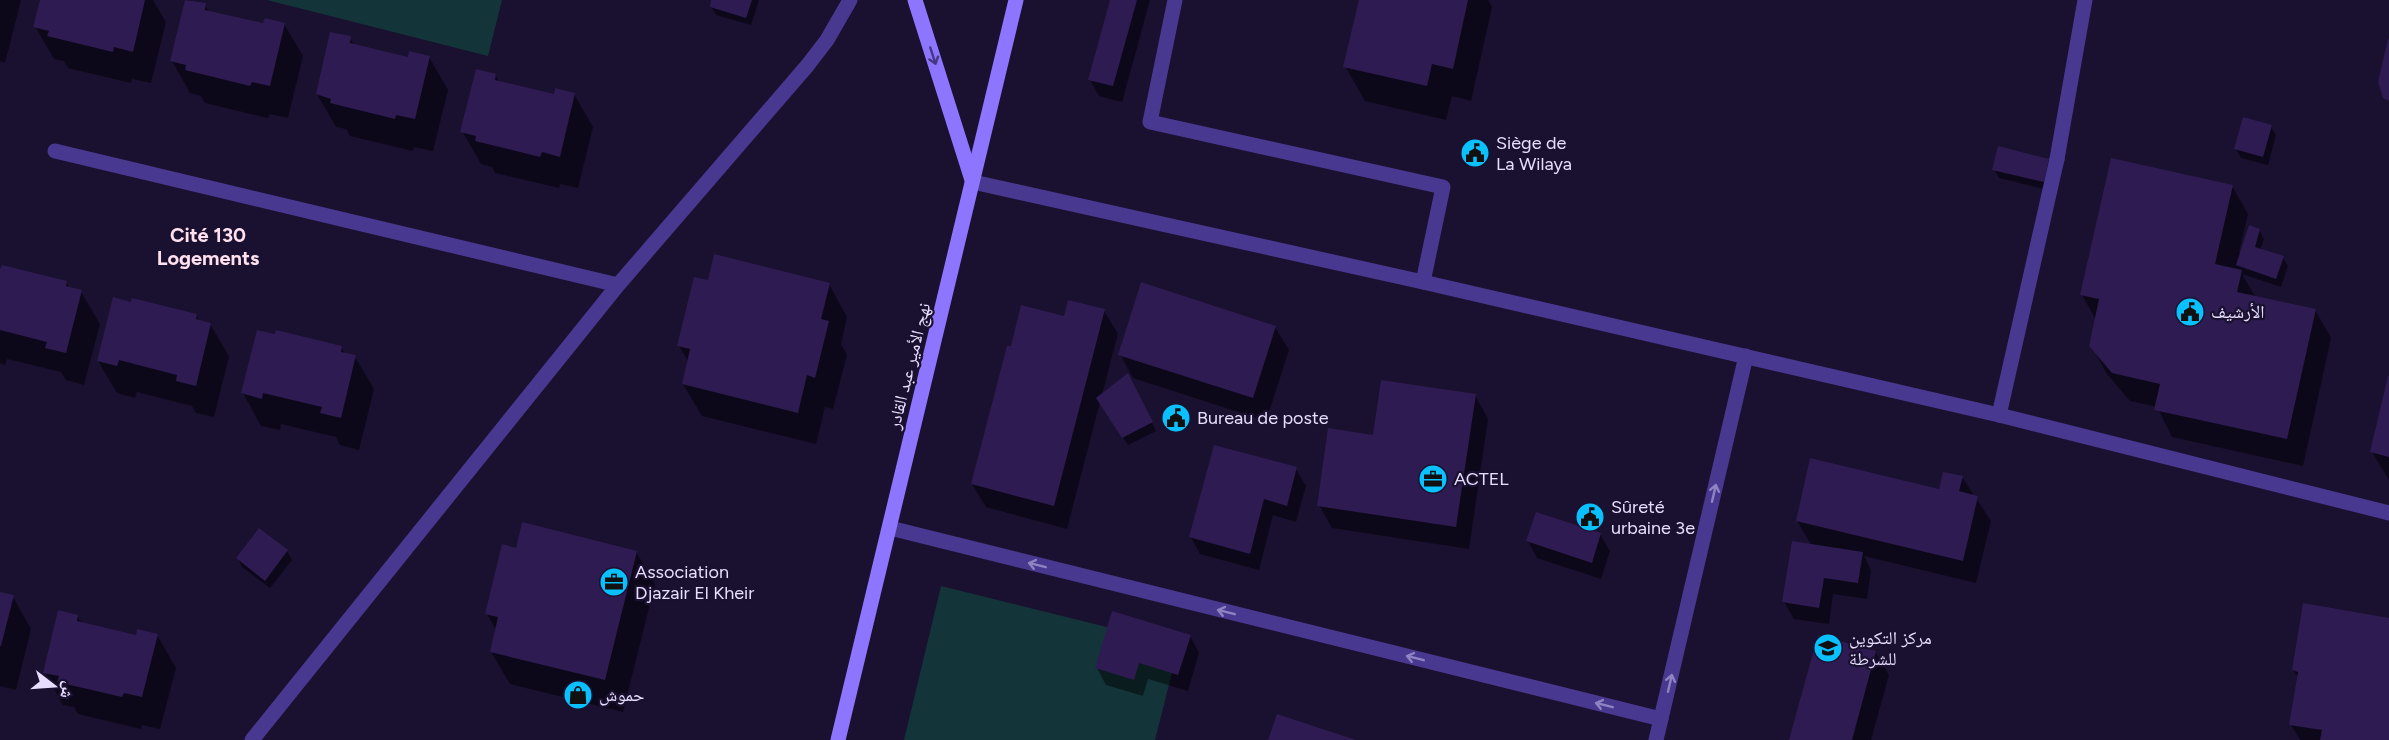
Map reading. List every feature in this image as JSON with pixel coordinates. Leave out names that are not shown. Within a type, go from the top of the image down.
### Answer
[{"type":"main road","points":[[915,0],[973,182]]},
{"type":"main road","name":"نهج الأمير عبد القادر","points":[[838,740],[1016,0]]},
{"type":"street","points":[[252,740],[618,285],[807,66],[827,40],[850,0]]},
{"type":"street","points":[[1175,0],[1150,122],[1443,187],[1423,282]]},
{"type":"street","points":[[1999,415],[2057,159],[2085,0]]},
{"type":"street","points":[[55,151],[618,285]]},
{"type":"street","points":[[973,182],[1423,282],[1999,415],[2389,513]]},
{"type":"street","points":[[1656,740],[1746,356]]},
{"type":"street","points":[[890,528],[1661,719]]},
{"type":"green space","points":[[267,0],[502,0],[488,56]]},
{"type":"green space","points":[[941,586],[1179,645],[1155,740],[904,740]]},
{"type":"building","points":[[40,0],[145,0],[133,52],[114,47],[113,52],[47,36],[49,31],[33,27]]},
{"type":"building","points":[[185,0],[206,3],[205,10],[263,23],[265,18],[285,23],[270,86],[252,82],[250,86],[185,70],[186,65],[170,61]]},
{"type":"building","points":[[711,0],[752,0],[746,18],[710,7]]},
{"type":"building","points":[[1110,0],[1137,0],[1113,86],[1088,80]]},
{"type":"building","points":[[1359,0],[1468,0],[1453,69],[1432,64],[1427,86],[1343,67]]},
{"type":"building","points":[[330,32],[351,36],[350,43],[408,57],[409,51],[430,56],[415,119],[396,115],[395,119],[330,103],[331,99],[316,94]]},
{"type":"building","points":[[2388,39],[2389,101],[2383,98],[2378,82]]},
{"type":"building","points":[[476,69],[496,74],[495,80],[554,94],[555,88],[575,93],[560,157],[542,152],[540,157],[475,141],[476,136],[460,132]]},
{"type":"building","points":[[2243,117],[2272,125],[2263,157],[2234,149]]},
{"type":"building","points":[[1998,146],[2049,159],[2044,182],[1992,170]]},
{"type":"building","points":[[2111,158],[2233,185],[2215,264],[2242,270],[2237,292],[2316,309],[2287,439],[2154,410],[2160,384],[2112,373],[2089,346],[2099,299],[2080,295]]},
{"type":"building","points":[[2249,225],[2260,229],[2255,247],[2284,256],[2276,279],[2236,265]]},
{"type":"building","points":[[714,254],[830,283],[821,319],[829,321],[815,378],[807,375],[798,413],[682,384],[690,349],[677,346],[694,277],[708,280]]},
{"type":"building","points":[[2,265],[67,281],[66,286],[82,290],[66,353],[45,348],[47,342],[0,330],[0,269]]},
{"type":"building","points":[[1141,282],[1276,326],[1253,398],[1118,355]]},
{"type":"building","points":[[113,297],[131,302],[132,298],[197,314],[196,319],[211,323],[196,386],[176,381],[177,375],[119,360],[117,366],[97,361]]},
{"type":"building","points":[[1068,300],[1105,309],[1054,506],[971,484],[1007,346],[1011,346],[1021,305],[1064,316]]},
{"type":"building","points":[[257,330],[275,334],[276,330],[342,346],[341,352],[356,355],[341,418],[320,413],[322,407],[263,393],[262,399],[241,393]]},
{"type":"building","points":[[1128,373],[1153,422],[1122,438],[1096,398]]},
{"type":"building","points":[[2389,376],[2389,457],[2370,452]]},
{"type":"building","points":[[1381,380],[1476,394],[1456,527],[1317,506],[1328,428],[1373,435]]},
{"type":"building","points":[[1214,445],[1297,467],[1287,506],[1264,499],[1250,554],[1189,537]]},
{"type":"building","points":[[1810,458],[1939,489],[1943,472],[1963,476],[1959,491],[1978,496],[1963,561],[1796,521]]},
{"type":"building","points":[[1536,512],[1601,533],[1592,563],[1526,541]]},
{"type":"building","points":[[522,522],[637,551],[605,680],[490,652],[498,617],[485,614],[502,544],[516,548]]},
{"type":"building","points":[[259,528],[288,550],[265,581],[236,558]]},
{"type":"building","points":[[1792,541],[1863,552],[1858,583],[1824,578],[1819,608],[1782,602]]},
{"type":"building","points":[[0,592],[14,595],[1,646],[0,646]]},
{"type":"building","points":[[2303,603],[2389,618],[2389,740],[2320,740],[2322,730],[2289,725],[2298,672],[2292,670]]},
{"type":"building","points":[[58,610],[78,615],[77,621],[136,635],[137,629],[158,634],[142,697],[124,693],[122,697],[57,682],[59,676],[43,673]]},
{"type":"building","points":[[1112,611],[1191,635],[1178,675],[1139,663],[1134,680],[1095,668]]},
{"type":"building","points":[[1818,635],[1876,651],[1852,740],[1789,740]]},
{"type":"building","points":[[1277,714],[1356,740],[1268,740]]},
{"type":"place","name":"Siège de La Wilaya","points":[[1475,153]]},
{"type":"place","name":"الأرشيف","points":[[2190,312]]},
{"type":"place","name":"Bureau de poste","points":[[1176,418]]},
{"type":"place","name":"ACTEL","points":[[1433,479]]},
{"type":"place","name":"Sûreté urbaine 3e","points":[[1590,517]]},
{"type":"place","name":"Association Djazair El Kheir","points":[[614,582]]},
{"type":"place","name":"مركز التكوين للشرطة","points":[[1828,648]]},
{"type":"place","name":"حموش","points":[[578,695]]},
{"type":"district","name":"Cité 130 Logements","points":[[208,246]]}]
